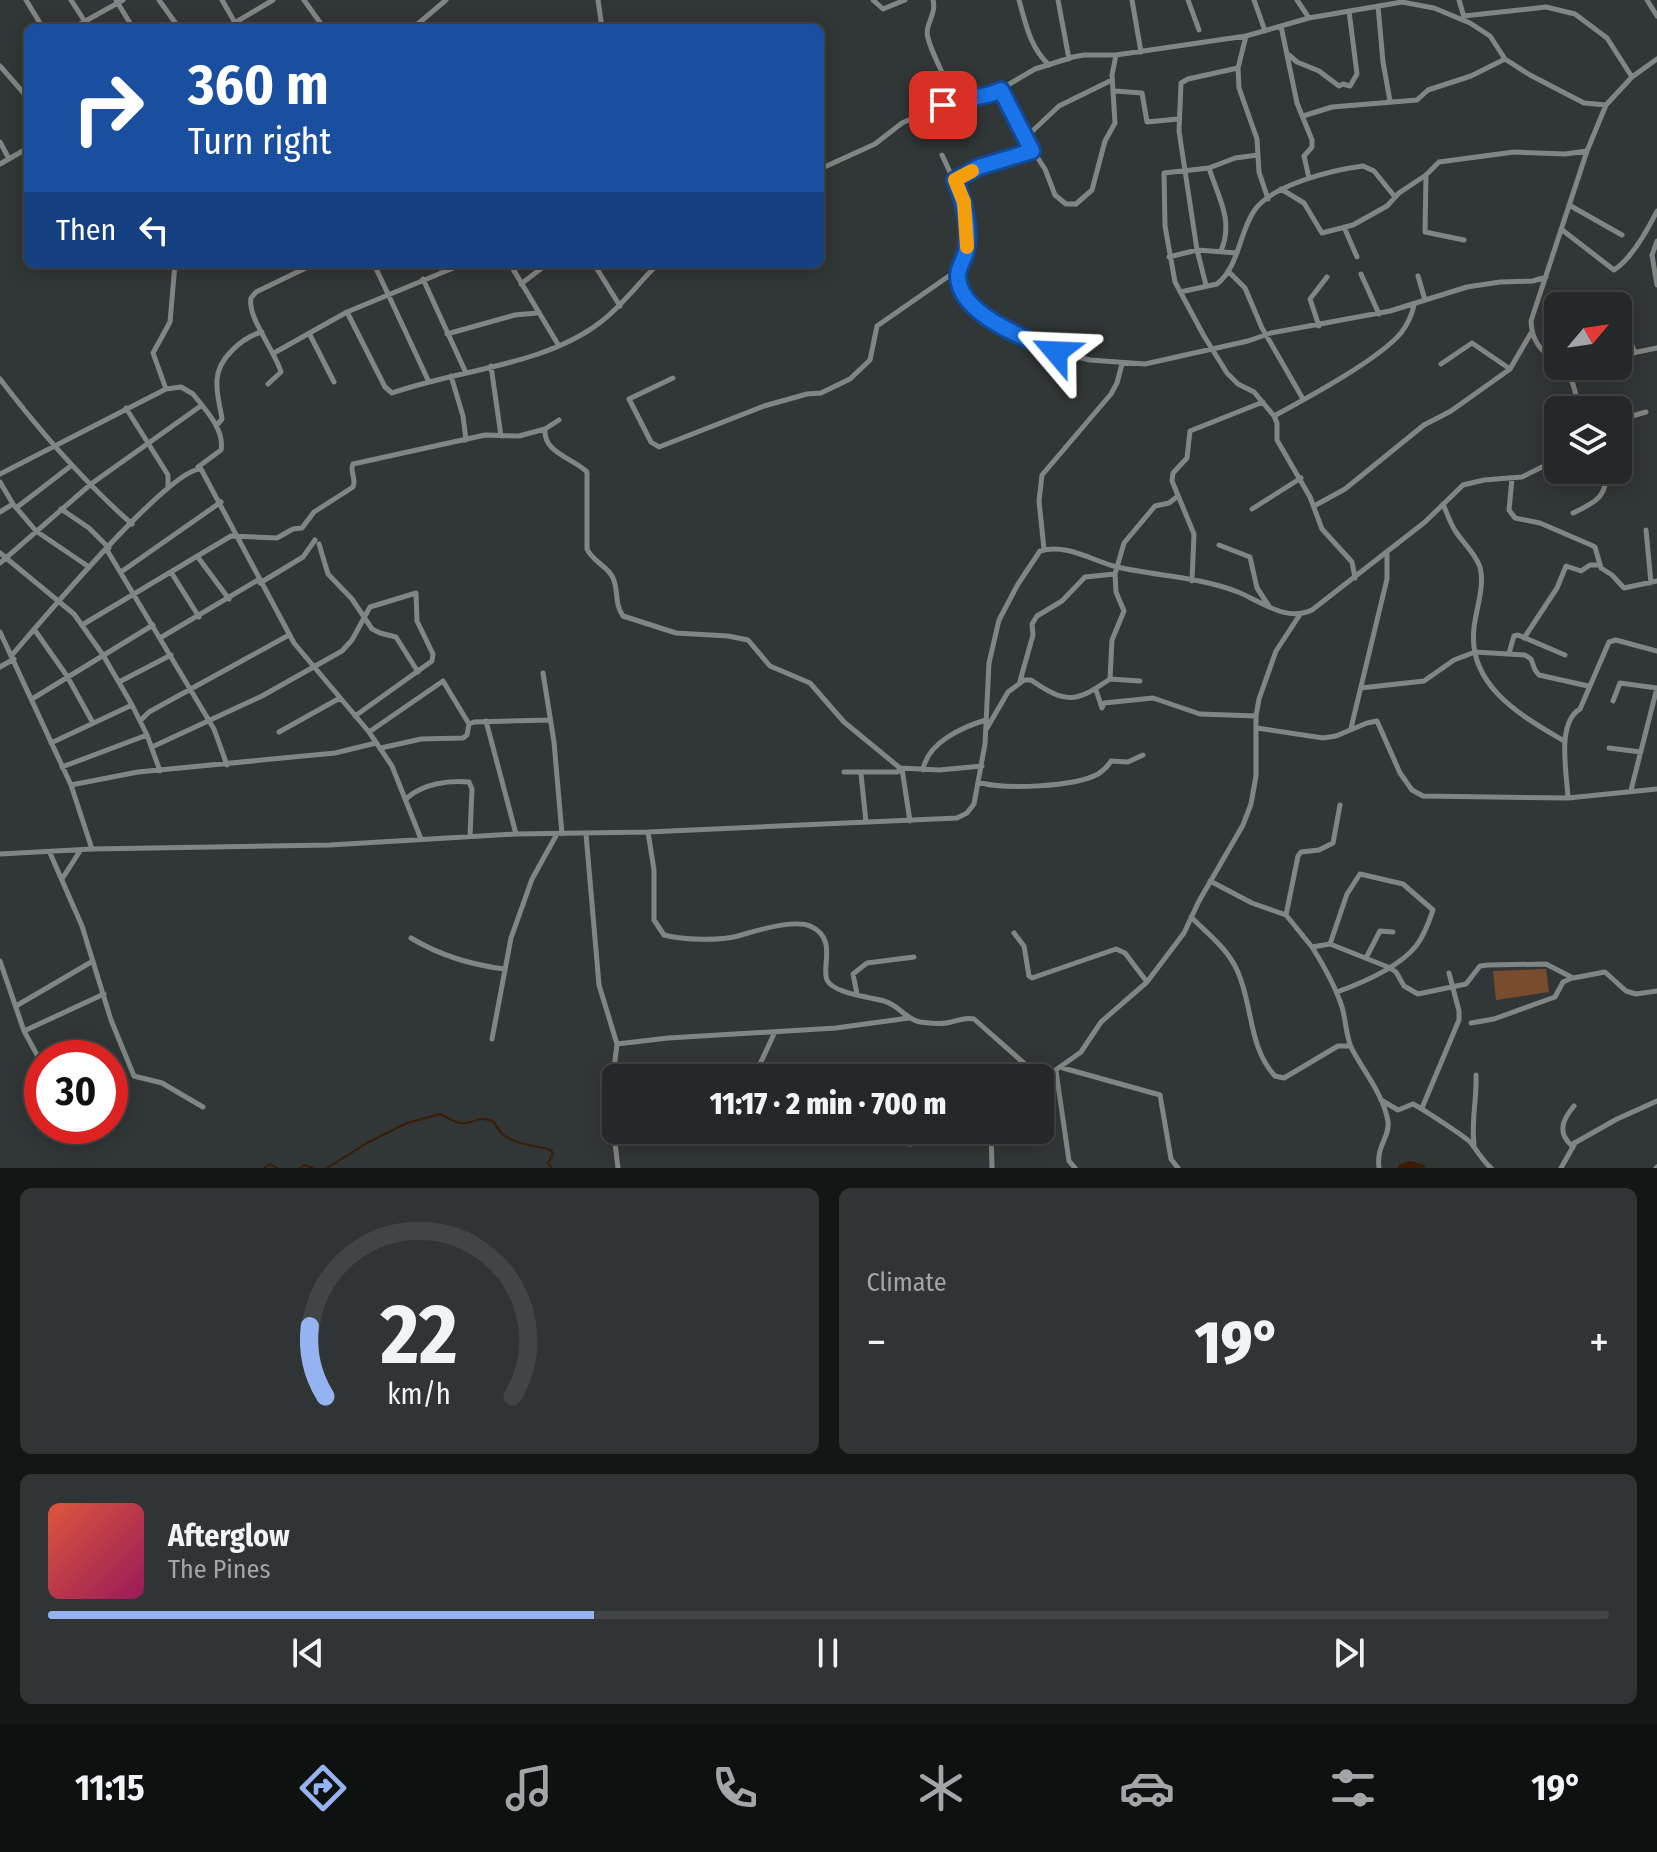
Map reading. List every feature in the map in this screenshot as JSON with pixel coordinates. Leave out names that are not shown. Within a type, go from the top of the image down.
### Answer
[{"type":"street","points":[[26,0],[41,24]]},
{"type":"street","points":[[71,0],[87,24]]},
{"type":"street","points":[[222,0],[235,24]]},
{"type":"street","points":[[253,0],[259,9]]},
{"type":"street","points":[[239,24],[273,0]]},
{"type":"street","points":[[304,0],[321,24]]},
{"type":"street","points":[[418,24],[446,0]]},
{"type":"street","points":[[598,0],[601,24]]},
{"type":"street","points":[[873,0],[883,9],[905,0]]},
{"type":"street","points":[[933,0],[935,12],[927,35],[947,82],[949,102]]},
{"type":"street","points":[[1019,0],[1032,43],[1038,55],[1049,65]]},
{"type":"street","points":[[1058,0],[1069,59]]},
{"type":"street","points":[[1132,0],[1141,52]]},
{"type":"street","points":[[1188,0],[1199,30]]},
{"type":"street","points":[[1254,0],[1265,31]]},
{"type":"street","points":[[1297,0],[1309,18]]},
{"type":"street","points":[[1459,0],[1465,19]]},
{"type":"street","points":[[1647,0],[1657,16]]},
{"type":"street","points":[[80,24],[119,1],[131,24]]},
{"type":"street","points":[[161,1],[176,24]]},
{"type":"street","points":[[824,167],[875,144],[902,123],[949,102],[989,96],[1035,69],[1069,59],[1246,36],[1309,18],[1414,3],[1465,19],[1490,36],[1505,59],[1584,103],[1606,105]]},
{"type":"street","points":[[1378,6],[1390,101]]},
{"type":"street","points":[[1465,19],[1546,7],[1575,14],[1607,38],[1632,77]]},
{"type":"street","points":[[1287,52],[1297,62],[1319,71],[1339,86],[1350,86],[1357,74],[1349,11]]},
{"type":"street","points":[[1281,26],[1297,103],[1312,140],[1312,147],[1304,156],[1309,178]]},
{"type":"street","points":[[1246,36],[1238,68],[1242,101],[1257,139],[1259,172],[1268,199]]},
{"type":"street","points":[[1001,90],[1058,198],[1071,205],[1084,200],[1092,190],[1105,141],[1115,123],[1112,80],[1116,55]]},
{"type":"street","points":[[1303,116],[1320,109],[1417,100],[1428,90],[1471,76],[1505,59]]},
{"type":"street","points":[[1314,506],[1345,489],[1424,425],[1451,411],[1510,369],[1532,332],[1535,307],[1587,151],[1606,105],[1632,77],[1657,59]]},
{"type":"street","points":[[0,66],[24,93]]},
{"type":"street","points":[[1206,285],[1197,250],[1178,119],[1182,82],[1238,68]]},
{"type":"street","points":[[1025,138],[1059,106],[1112,80]]},
{"type":"street","points":[[1115,91],[1142,93],[1147,122],[1178,119]]},
{"type":"street","points":[[0,142],[9,159]]},
{"type":"street","points":[[0,164],[24,150]]},
{"type":"street","points":[[955,180],[979,167],[1032,151]]},
{"type":"street","points":[[1281,189],[1304,203],[1320,232],[1344,227],[1387,206],[1439,162],[1514,152],[1565,154],[1587,151]]},
{"type":"street","points":[[942,155],[964,202],[968,240],[966,255],[959,269],[959,283],[970,304],[981,314],[1056,352],[1090,360],[1145,364],[1266,335],[1379,314],[1476,285],[1533,281],[1546,277]]},
{"type":"street","points":[[1258,155],[1235,158],[1209,168],[1163,174],[1171,270],[1212,350],[1233,380],[1251,390],[1274,416],[1277,440],[1301,478],[1322,529],[1352,562],[1355,578]]},
{"type":"street","points":[[1180,292],[1219,283],[1237,253],[1253,212],[1281,189],[1309,178],[1366,166],[1395,197]]},
{"type":"street","points":[[1209,168],[1226,218],[1226,237],[1221,251]]},
{"type":"street","points":[[1426,175],[1425,232],[1464,240]]},
{"type":"street","points":[[1569,205],[1622,235]]},
{"type":"street","points":[[1561,229],[1614,270],[1626,260],[1648,231],[1657,211]]},
{"type":"street","points":[[1344,227],[1357,257]]},
{"type":"street","points":[[1657,241],[1652,255],[1657,285]]},
{"type":"street","points":[[1169,257],[1197,250],[1237,253]]},
{"type":"street","points":[[166,389],[153,353],[170,322],[175,268]]},
{"type":"street","points":[[268,384],[281,372],[250,305],[253,295],[306,268]]},
{"type":"street","points":[[376,268],[428,380]]},
{"type":"street","points":[[274,353],[347,312],[452,268]]},
{"type":"street","points":[[512,268],[559,346]]},
{"type":"street","points":[[521,284],[542,268]]},
{"type":"street","points":[[596,268],[620,306]]},
{"type":"street","points":[[646,268],[649,273]]},
{"type":"street","points":[[347,312],[387,391],[392,393],[428,380],[466,373],[559,346],[600,323],[654,268]]},
{"type":"street","points":[[673,378],[629,399],[651,442],[659,447],[764,406],[821,393],[850,379],[870,360],[877,326],[959,269]]},
{"type":"street","points":[[1228,271],[1245,288],[1266,335],[1303,399]]},
{"type":"street","points":[[1361,274],[1379,314]]},
{"type":"street","points":[[1418,276],[1425,300]]},
{"type":"street","points":[[1319,326],[1310,299],[1327,277]]},
{"type":"street","points":[[423,279],[466,373]]},
{"type":"street","points":[[1274,416],[1356,367],[1394,340],[1406,326],[1414,304]]},
{"type":"street","points":[[447,334],[515,315],[538,313]]},
{"type":"street","points":[[216,426],[222,419],[219,371],[245,338],[262,332]]},
{"type":"street","points":[[1532,332],[1544,353]]},
{"type":"street","points":[[309,333],[334,382]]},
{"type":"street","points":[[1441,364],[1472,343],[1510,369]]},
{"type":"street","points":[[1632,346],[1635,353]]},
{"type":"street","points":[[1632,354],[1657,348]]},
{"type":"street","points":[[1044,549],[1039,501],[1042,475],[1111,394],[1122,364]]},
{"type":"street","points":[[491,366],[501,436]]},
{"type":"street","points":[[451,376],[463,416],[466,440]]},
{"type":"street","points":[[0,379],[37,427],[132,524]]},
{"type":"street","points":[[0,474],[166,389],[187,389],[216,426],[223,446],[168,487],[59,599],[13,657],[0,667]]},
{"type":"street","points":[[1192,581],[1195,541],[1172,477],[1187,458],[1190,431],[1263,402]]},
{"type":"street","points":[[2,561],[91,484],[202,405]]},
{"type":"street","points":[[126,408],[168,475],[168,487]]},
{"type":"street","points":[[1632,416],[1646,412]]},
{"type":"street","points":[[82,625],[225,539],[237,536],[277,538],[291,529],[302,528],[314,512],[353,487],[353,464],[485,435],[519,436],[545,429],[559,420]]},
{"type":"street","points":[[545,429],[545,439],[551,448],[587,472],[587,549],[591,557],[613,577],[616,605],[623,616],[676,633],[748,640],[770,666],[810,683],[844,722],[884,758],[902,769],[982,766]]},
{"type":"street","points":[[0,512],[14,506],[73,464]]},
{"type":"street","points":[[1054,1072],[1081,1052],[1103,1019],[1147,982],[1184,933],[1235,840],[1251,804],[1256,776],[1259,699],[1276,651],[1300,615],[1312,610],[1355,578],[1425,522],[1463,485],[1532,474],[1544,464]]},
{"type":"street","points":[[197,468],[205,472],[289,635],[369,732],[392,766],[421,839]]},
{"type":"street","points":[[1252,509],[1301,478]]},
{"type":"street","points":[[1512,479],[1509,510],[1512,516],[1519,521],[1540,523],[1595,547],[1599,565],[1626,588],[1654,582],[1646,530]]},
{"type":"street","points":[[0,482],[14,506],[36,531],[89,567]]},
{"type":"street","points":[[1573,513],[1592,505],[1607,484]]},
{"type":"street","points":[[1110,679],[1112,640],[1124,611],[1116,592],[1115,574],[1126,539],[1157,505],[1169,503],[1178,496]]},
{"type":"street","points":[[121,572],[221,502]]},
{"type":"street","points":[[1443,504],[1453,527],[1473,553],[1481,571],[1473,640],[1491,689],[1518,712],[1564,741]]},
{"type":"street","points":[[61,509],[89,528],[108,549],[214,729],[227,765]]},
{"type":"street","points":[[160,638],[303,557],[317,542],[328,574],[352,599],[376,632],[396,637],[418,672]]},
{"type":"street","points":[[1219,545],[1250,557],[1257,588],[1269,607]]},
{"type":"street","points":[[0,854],[92,849],[330,845],[516,834],[648,832],[957,818],[967,813],[974,804],[986,729],[989,663],[999,620],[1034,557],[1044,549],[1075,552],[1116,566],[1222,587],[1269,607],[1300,615]]},
{"type":"street","points":[[1351,729],[1387,579],[1387,552]]},
{"type":"street","points":[[0,553],[2,561],[59,599],[82,625],[141,721],[160,771]]},
{"type":"street","points":[[197,556],[229,599]]},
{"type":"street","points":[[1524,638],[1554,594],[1566,566],[1581,571],[1590,565],[1599,565]]},
{"type":"street","points":[[171,572],[199,617]]},
{"type":"street","points":[[986,729],[1003,700],[1020,682],[1033,635],[1032,624],[1037,616],[1062,600],[1085,577],[1115,574]]},
{"type":"street","points":[[152,747],[315,668],[346,647],[370,607],[416,593],[417,621],[434,659],[355,716]]},
{"type":"street","points":[[32,699],[153,625]]},
{"type":"street","points":[[34,629],[67,676],[93,723]]},
{"type":"street","points":[[0,632],[71,785],[92,849]]},
{"type":"street","points":[[141,721],[145,714],[289,635]]},
{"type":"street","points":[[1509,653],[1514,636],[1518,635],[1565,655]]},
{"type":"street","points":[[1568,798],[1564,741],[1572,715],[1580,709],[1611,640],[1657,651]]},
{"type":"street","points":[[1361,688],[1424,681],[1454,660],[1475,652],[1529,657],[1539,675],[1588,686]]},
{"type":"street","points":[[119,682],[171,655]]},
{"type":"street","points":[[492,1039],[511,938],[526,893],[560,834],[543,673]]},
{"type":"street","points":[[1020,682],[1031,680],[1065,698],[1083,696],[1110,679],[1140,681]]},
{"type":"street","points":[[71,785],[126,774],[335,753],[421,739],[463,738],[467,735],[469,724],[443,681],[369,732]]},
{"type":"street","points":[[1613,701],[1620,683],[1657,688],[1631,790]]},
{"type":"street","points":[[1096,690],[1102,708],[1104,703],[1153,698],[1200,714],[1256,716]]},
{"type":"street","points":[[279,732],[340,698]]},
{"type":"street","points":[[51,743],[132,705]]},
{"type":"street","points":[[469,724],[549,720]]},
{"type":"street","points":[[923,770],[934,747],[969,725],[986,720]]},
{"type":"street","points":[[1649,720],[1657,721]]},
{"type":"street","points":[[486,721],[516,834]]},
{"type":"street","points":[[1257,728],[1323,738],[1377,721],[1400,773],[1412,790],[1423,796],[1568,798],[1657,789]]},
{"type":"street","points":[[62,767],[147,735]]},
{"type":"street","points":[[1609,748],[1641,752]]},
{"type":"street","points":[[978,782],[1008,788],[1062,782],[1097,774],[1111,761],[1128,762],[1143,755]]},
{"type":"street","points":[[844,772],[861,774],[902,769]]},
{"type":"street","points":[[902,769],[910,821]]},
{"type":"street","points":[[861,774],[866,822]]},
{"type":"street","points":[[407,798],[441,783],[469,782],[472,789],[470,836]]},
{"type":"street","points":[[1286,915],[1298,856],[1301,852],[1319,850],[1333,843],[1340,805]]},
{"type":"street","points":[[648,832],[654,870],[654,920],[660,932],[700,939],[809,925],[826,945],[828,982],[857,995],[890,1002],[909,1018]]},
{"type":"street","points":[[586,834],[599,985],[617,1044],[615,1064]]},
{"type":"street","points":[[62,880],[81,850]]},
{"type":"street","points":[[50,853],[82,926],[111,1020],[134,1076],[162,1083],[203,1107]]},
{"type":"street","points":[[1330,944],[1347,894],[1357,875],[1362,873],[1403,884],[1433,910],[1416,946],[1388,967],[1337,992]]},
{"type":"street","points":[[1210,881],[1252,903],[1286,915],[1312,947],[1337,992],[1350,1046],[1380,1099],[1388,1127],[1378,1152],[1379,1168]]},
{"type":"street","points":[[1191,917],[1233,962],[1257,1047],[1275,1076],[1284,1078],[1338,1046],[1350,1046]]},
{"type":"street","points":[[1366,958],[1380,931],[1393,932]]},
{"type":"street","points":[[1014,933],[1024,946],[1029,976],[1032,978],[1116,949],[1125,953],[1147,982]]},
{"type":"street","points":[[411,938],[453,959],[505,969]]},
{"type":"street","points":[[1312,947],[1330,944],[1388,967],[1396,972],[1404,986],[1418,994],[1461,986],[1484,965],[1546,964],[1573,978]]},
{"type":"street","points":[[857,995],[853,974],[861,966],[914,957]]},
{"type":"street","points":[[0,961],[29,1040]]},
{"type":"street","points":[[16,1006],[93,961]]},
{"type":"street","points":[[1471,1023],[1494,1019],[1555,997],[1563,982],[1573,978],[1605,972],[1626,991],[1636,994],[1657,991]]},
{"type":"street","points":[[1422,1108],[1458,1026],[1459,1011],[1449,973]]},
{"type":"street","points":[[24,1031],[104,994]]},
{"type":"street","points":[[617,1044],[668,1038],[775,1033],[909,1018],[941,1024],[965,1018],[974,1019],[1023,1064]]},
{"type":"street","points":[[760,1064],[775,1033]]},
{"type":"street","points":[[1059,1069],[1069,1161],[1075,1168]]},
{"type":"street","points":[[1059,1069],[1160,1095],[1171,1159],[1178,1168]]},
{"type":"street","points":[[1475,1149],[1472,1125],[1477,1098],[1476,1075]]},
{"type":"street","points":[[1380,1099],[1398,1110],[1413,1104],[1422,1108],[1432,1118],[1467,1139],[1491,1168]]},
{"type":"street","points":[[1561,1168],[1574,1145],[1617,1119],[1657,1101]]},
{"type":"street","points":[[1574,1106],[1562,1126],[1566,1141],[1574,1145]]},
{"type":"street","points":[[614,1144],[618,1168]]},
{"type":"street","points":[[991,1144],[992,1168]]},
{"type":"shaded area","points":[[1546,969],[1549,992],[1496,1000],[1493,971]]},
{"type":"waterway","points":[[327,1168],[407,1123],[440,1114],[460,1123],[479,1119],[494,1122],[498,1130],[511,1139],[551,1150],[553,1154],[548,1163],[552,1168]]},
{"type":"waterway","points":[[264,1168],[270,1164],[277,1168]]},
{"type":"waterway","points":[[300,1168],[304,1165],[313,1168]]},
{"type":"waterway","points":[[1402,1168],[1410,1165],[1421,1168]]},
{"type":"slow traffic","points":[[967,247],[964,202],[955,180],[972,171]]},
{"type":"route","points":[[943,105],[956,100],[989,96],[1001,90],[1032,151],[979,167],[955,180],[964,202],[968,240],[958,277],[970,304],[981,314],[1056,352]]}]
